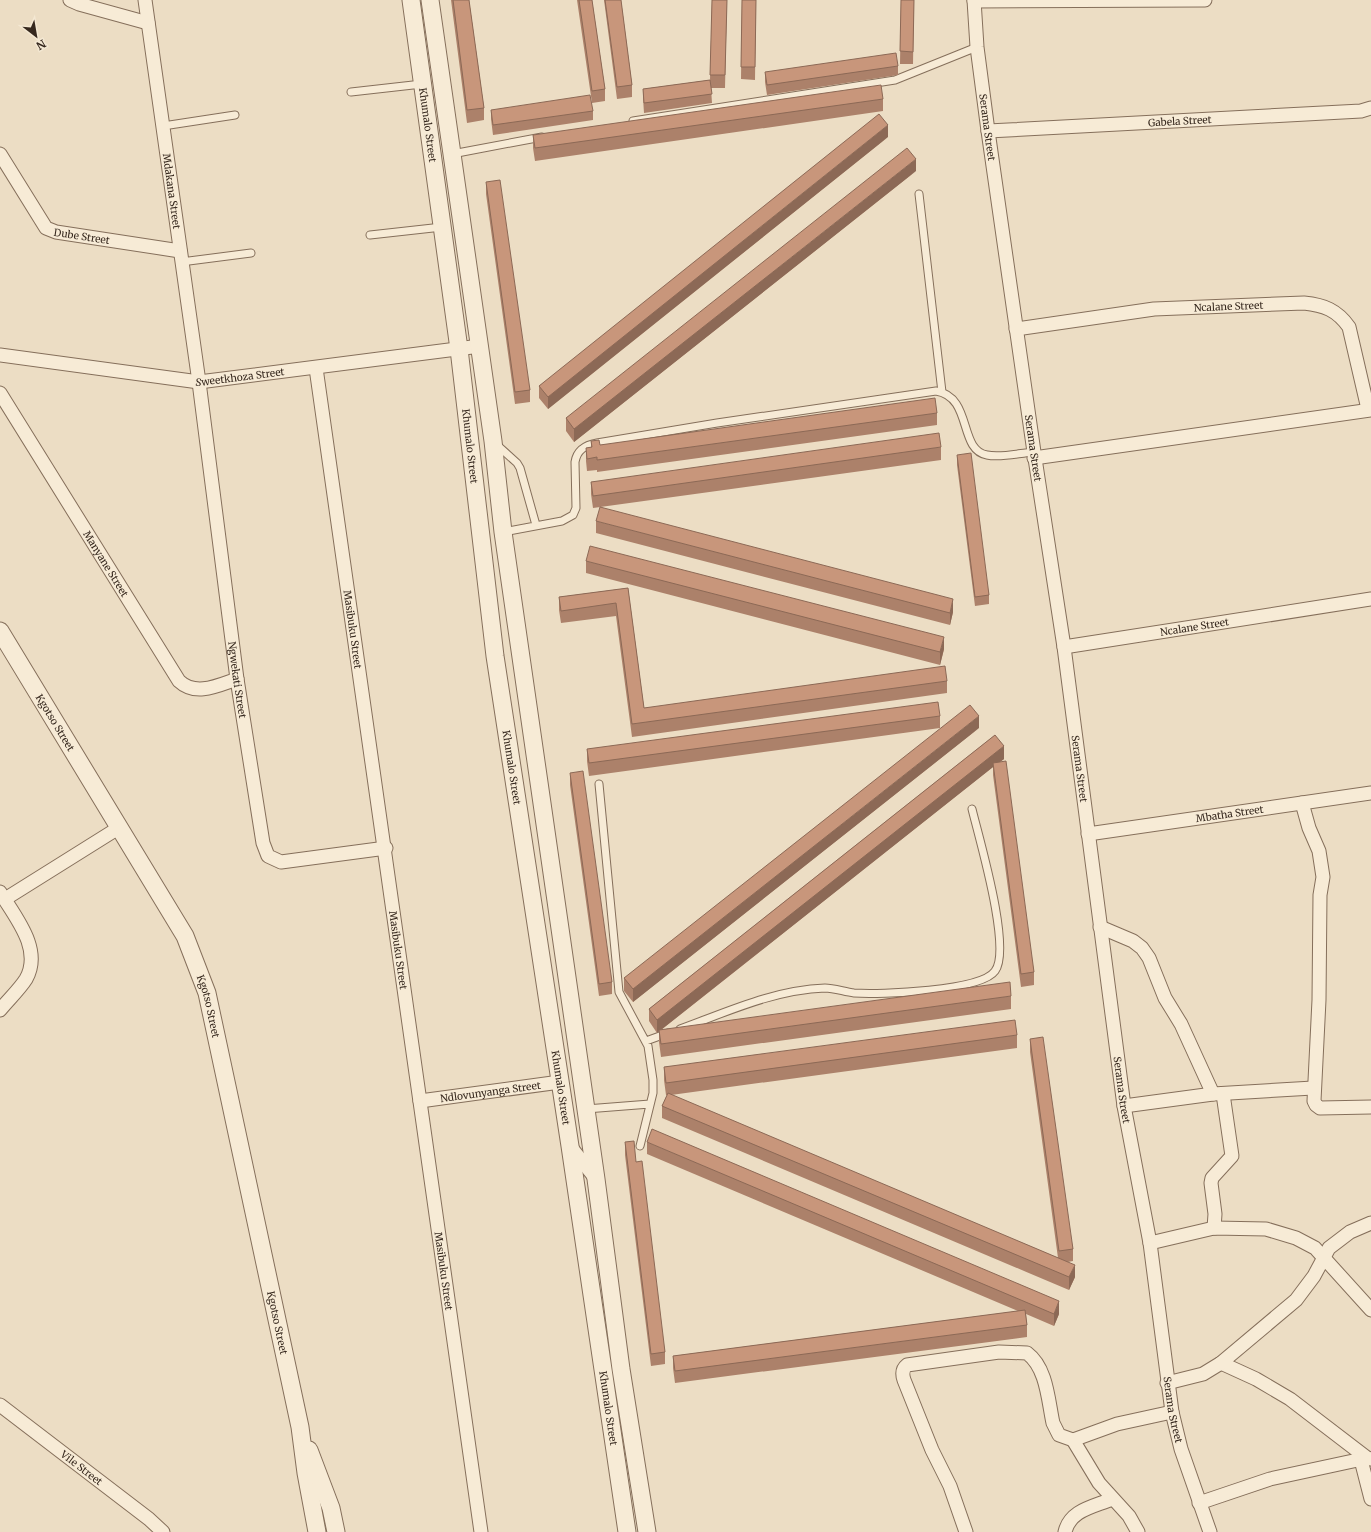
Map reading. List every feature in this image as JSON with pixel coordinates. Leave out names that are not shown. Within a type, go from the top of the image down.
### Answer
[{"type":"street","points":[[70,0],[148,23]]},
{"type":"street","name":"Mdakana Street","points":[[145,0],[180,257],[199,382]]},
{"type":"street","name":"Khumalo Street","points":[[411,0],[459,349],[495,656],[627,1532]]},
{"type":"street","name":"Khumalo Street","points":[[430,0],[480,346],[493,441],[503,532],[622,1369],[647,1532]]},
{"type":"street","points":[[974,1],[1205,0]]},
{"type":"street","name":"Serama Street","points":[[974,1],[977,47],[988,131],[1034,455],[1064,647],[1124,1106],[1150,1243],[1167,1383],[1172,1412],[1181,1449],[1210,1532]]},
{"type":"street","name":"Gabela Street","points":[[988,131],[1361,111],[1371,108]]},
{"type":"street","name":"Dube Street","points":[[0,154],[46,228],[56,232],[180,257]]},
{"type":"street","name":"Ncalane Street","points":[[1016,329],[1154,310],[1304,303],[1319,305],[1332,310],[1342,317],[1349,327],[1370,410],[1034,455]]},
{"type":"street","name":"Sweetkhoza Street","points":[[0,355],[199,382],[480,346]]},
{"type":"street","name":"Masibuku Street","points":[[316,368],[386,848],[420,1101],[438,1214],[481,1532]]},
{"type":"street","name":"Ngwekati Street","points":[[199,382],[237,679],[261,835],[268,856],[276,861],[289,862],[386,848]]},
{"type":"street","name":"Manyane Street","points":[[0,393],[179,681],[185,686],[202,689],[213,688],[237,679]]},
{"type":"street","name":"Ncalane Street","points":[[1064,647],[1371,599]]},
{"type":"street","name":"Kgotso Street","points":[[0,631],[185,936],[207,993],[300,1427],[306,1473],[317,1532]]},
{"type":"street","name":"Mbatha Street","points":[[1088,834],[1371,793]]},
{"type":"street","points":[[1302,803],[1309,828],[1319,851],[1323,877],[1320,895],[1319,1000],[1313,1088],[1314,1100],[1316,1106],[1320,1108],[1371,1107]]},
{"type":"street","points":[[0,1010],[25,980],[31,966],[32,956],[29,943],[2,895],[120,827]]},
{"type":"street","points":[[1100,926],[1133,941],[1142,948],[1148,958],[1165,998],[1181,1024],[1218,1094],[1232,1156],[1212,1178],[1211,1183],[1215,1214],[1214,1228]]},
{"type":"street","name":"Ndlovunyanga Street","points":[[420,1101],[560,1082]]},
{"type":"street","points":[[1124,1106],[1218,1094],[1313,1088]]},
{"type":"street","points":[[570,1146],[596,1179]]},
{"type":"street","points":[[1167,1383],[1203,1374],[1221,1363],[1296,1300],[1314,1276],[1329,1248],[1350,1232],[1371,1223]]},
{"type":"street","points":[[1150,1243],[1214,1228],[1266,1228],[1305,1242],[1324,1256],[1371,1310]]},
{"type":"street","points":[[966,1532],[950,1486],[932,1450],[904,1380],[902,1374],[904,1367],[911,1364],[999,1352],[1027,1353],[1037,1361],[1043,1376],[1053,1423],[1056,1430],[1064,1438],[1073,1440],[1117,1424],[1172,1412]]},
{"type":"street","points":[[1221,1363],[1256,1379],[1290,1399],[1366,1459],[1371,1499]]},
{"type":"street","name":"Vile Street","points":[[0,1406],[149,1519],[163,1532]]},
{"type":"street","name":"Kgotso Street","points":[[300,1427],[330,1508],[336,1532]]},
{"type":"street","points":[[1073,1440],[1099,1483],[1129,1516],[1138,1532]]},
{"type":"street","points":[[1199,1503],[1270,1479],[1366,1459]]},
{"type":"street","points":[[1065,1532],[1066,1525],[1073,1516],[1112,1499]]},
{"type":"lane","points":[[628,122],[895,80],[977,47]]},
{"type":"lane","points":[[351,92],[422,84]]},
{"type":"lane","points":[[163,126],[235,115]]},
{"type":"lane","points":[[452,154],[552,135]]},
{"type":"lane","points":[[919,194],[942,392]]},
{"type":"lane","points":[[370,236],[442,227]]},
{"type":"lane","points":[[180,257],[250,253]]},
{"type":"lane","points":[[503,532],[562,521],[573,515],[576,508],[576,456],[579,451],[589,444],[717,423],[932,392],[942,392],[954,399],[973,444],[982,454],[994,456],[1034,455]]},
{"type":"lane","points":[[493,441],[517,463],[520,468],[536,525]]},
{"type":"lane","points":[[599,784],[619,992],[648,1046],[653,1080],[653,1093],[640,1146]]},
{"type":"lane","points":[[646,1041],[775,994],[826,988],[854,993],[882,993],[956,988],[986,979],[996,971],[1000,956],[999,924],[972,809]]},
{"type":"lane","points":[[586,1109],[650,1104]]},
{"type":"building","points":[[453,0],[469,0],[484,108],[467,110]]},
{"type":"building","points":[[579,0],[592,0],[605,89],[592,91]]},
{"type":"building","points":[[605,0],[621,0],[632,85],[617,87]]},
{"type":"building","points":[[712,0],[727,0],[725,75],[710,75]]},
{"type":"building","points":[[742,0],[756,0],[755,67],[741,67]]},
{"type":"building","points":[[901,0],[914,0],[913,52],[900,51]]},
{"type":"building","points":[[896,53],[898,66],[767,85],[765,72]]},
{"type":"building","points":[[710,80],[712,94],[644,103],[643,89]]},
{"type":"building","points":[[881,85],[883,99],[535,148],[533,135]]},
{"type":"building","points":[[590,95],[593,111],[493,125],[491,110]]},
{"type":"building","points":[[879,114],[888,125],[548,397],[539,386]]},
{"type":"building","points":[[907,148],[916,159],[574,429],[566,418]]},
{"type":"building","points":[[500,180],[530,390],[515,392],[486,182]]},
{"type":"building","points":[[935,398],[937,413],[597,460],[597,457],[587,459],[586,448],[592,447],[591,441],[599,440],[600,445]]},
{"type":"building","points":[[939,433],[941,447],[593,496],[591,482]]},
{"type":"building","points":[[971,453],[989,595],[975,597],[957,455]]},
{"type":"building","points":[[600,507],[953,599],[950,613],[596,521]]},
{"type":"building","points":[[590,546],[944,637],[940,652],[586,561]]},
{"type":"building","points":[[628,588],[644,708],[945,666],[947,681],[632,724],[616,603],[561,611],[559,597]]},
{"type":"building","points":[[938,702],[940,716],[589,763],[587,749]]},
{"type":"building","points":[[970,705],[979,716],[633,989],[624,978]]},
{"type":"building","points":[[995,735],[1004,746],[657,1020],[649,1009]]},
{"type":"building","points":[[1006,761],[1034,972],[1021,974],[993,763]]},
{"type":"building","points":[[583,771],[612,982],[599,984],[570,773]]},
{"type":"building","points":[[1010,982],[1011,996],[661,1044],[659,1030]]},
{"type":"building","points":[[1015,1020],[1017,1035],[666,1083],[664,1067]]},
{"type":"building","points":[[1043,1037],[1073,1249],[1059,1251],[1030,1039]]},
{"type":"building","points":[[668,1093],[1075,1265],[1069,1277],[662,1106]]},
{"type":"building","points":[[652,1129],[1059,1301],[1054,1314],[647,1142]]},
{"type":"building","points":[[634,1141],[636,1162],[642,1161],[665,1352],[651,1354],[625,1142]]},
{"type":"building","points":[[1025,1310],[1027,1325],[675,1371],[673,1356]]}]
